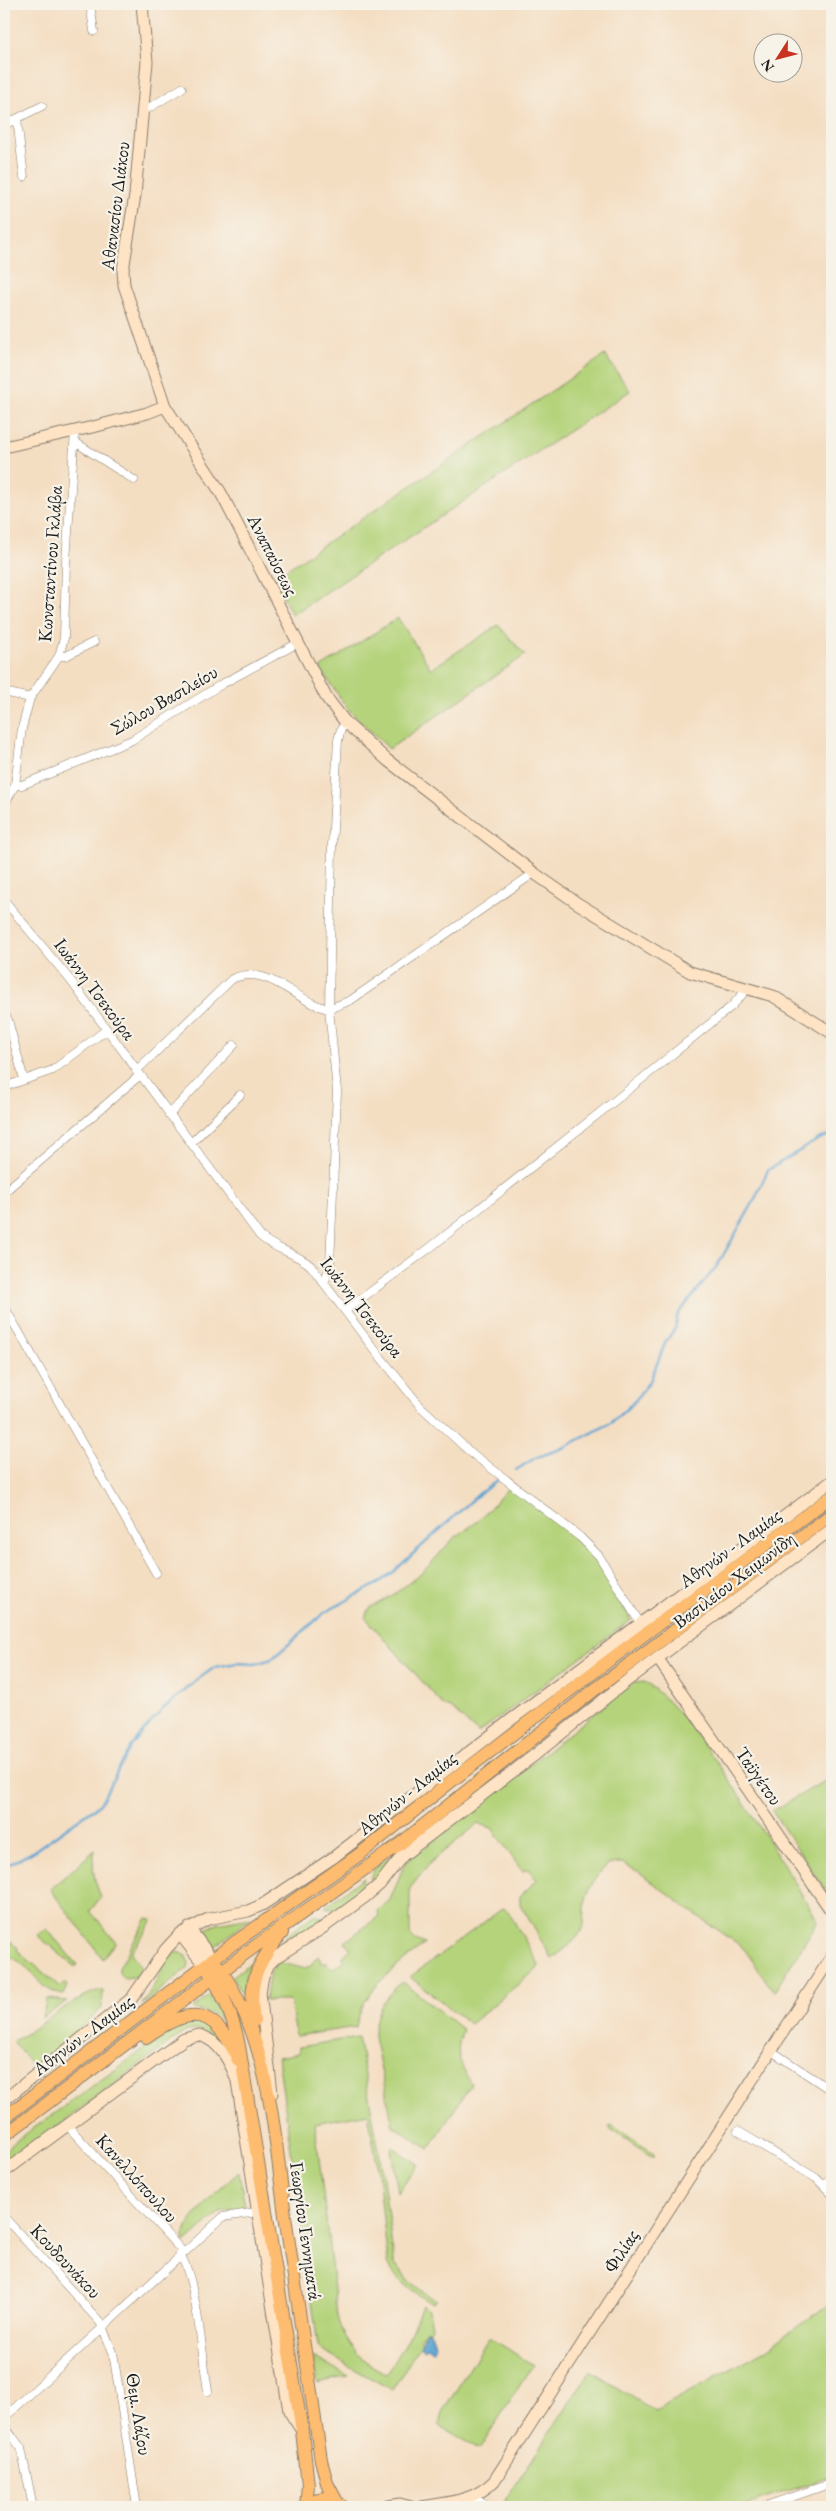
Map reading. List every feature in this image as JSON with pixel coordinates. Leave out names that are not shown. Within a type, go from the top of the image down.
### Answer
[{"type":"main road","name":"Αθηνών - Λαμίας","points":[[4,2118],[209,1963],[360,1854],[556,1700],[832,1496]]},
{"type":"main road","name":"Αθηνών - Λαμίας","points":[[4,2136],[72,2082],[217,1974],[400,1844],[593,1691],[832,1514]]},
{"type":"main road","points":[[257,2046],[251,1996],[252,1982],[265,1954],[294,1918]]},
{"type":"main road","points":[[209,1963],[217,1974]]},
{"type":"main road","name":"Γεωργίου Γεννηματά","points":[[217,1974],[243,2007],[257,2046],[272,2120],[320,2460],[327,2483],[343,2505]]},
{"type":"main road","name":"Γεωργίου Γεννηματά","points":[[217,1974],[235,2025],[246,2081],[302,2431],[308,2485],[305,2507]]},
{"type":"main road","points":[[72,2082],[94,2074],[169,2022],[190,2016],[205,2017],[219,2027],[236,2056],[246,2081]]},
{"type":"main road","points":[[4,2146],[50,2100]]},
{"type":"main road","name":"Γεωργίου Γεννηματά","points":[[305,2507],[320,2498],[343,2505]]},
{"type":"street","points":[[90,4],[94,31]]},
{"type":"street","name":"Αθανασίου Διάκου","points":[[142,4],[147,62],[135,195],[123,275],[165,406]]},
{"type":"street","points":[[142,112],[182,88]]},
{"type":"street","points":[[4,122],[17,119],[42,106]]},
{"type":"street","points":[[17,119],[24,177]]},
{"type":"street","points":[[4,447],[75,436],[165,406]]},
{"type":"street","name":"Αναπαύσεως","points":[[165,406],[221,493],[326,696],[346,723],[388,760],[534,873],[577,903],[690,972],[773,996],[832,1032]]},
{"type":"street","points":[[75,436],[134,480]]},
{"type":"street","name":"Κωνσταντίνου Γκλάβα","points":[[4,806],[15,786],[22,728],[30,698],[59,656],[65,620],[66,561],[75,436]]},
{"type":"street","points":[[59,656],[66,656],[94,642]]},
{"type":"street","name":"Σώλου Βασιλείου","points":[[15,786],[22,785],[132,740],[222,684],[298,643]]},
{"type":"street","points":[[4,692],[30,698]]},
{"type":"street","points":[[324,1281],[330,1265],[337,1119],[336,1074],[329,1009],[332,856],[338,740],[341,729],[346,723]]},
{"type":"street","points":[[4,1192],[138,1074],[232,979],[241,975],[264,978],[294,992],[315,1005],[329,1009],[351,1000],[534,873]]},
{"type":"street","name":"Ιωάννη Τσεκούρα","points":[[4,900],[71,981],[169,1116],[260,1236],[274,1246],[301,1257],[324,1281],[370,1344],[420,1406],[476,1456],[600,1556],[640,1623]]},
{"type":"street","points":[[346,1310],[431,1247],[622,1095],[732,1006],[748,988]]},
{"type":"street","points":[[4,1013],[8,1020],[24,1080]]},
{"type":"street","points":[[4,1087],[53,1070],[106,1030]]},
{"type":"street","points":[[169,1116],[234,1045]]},
{"type":"street","points":[[191,1143],[240,1095]]},
{"type":"street","points":[[4,1306],[156,1573]]},
{"type":"street","points":[[4,2100],[132,1998],[166,1949],[185,1931],[208,1919],[256,1908],[290,1887],[379,1823],[508,1722],[832,1481]]},
{"type":"street","name":"Βασιλείου Χειμωνίδη","points":[[272,2120],[272,2081],[260,1992],[263,1976],[269,1964],[276,1956],[321,1929],[365,1897],[380,1884],[402,1856],[536,1754],[628,1680],[658,1660],[832,1529]]},
{"type":"street","name":"Ταϋγέτου","points":[[658,1660],[832,1912]]},
{"type":"street","points":[[185,1931],[209,1963]]},
{"type":"street","name":"Φιλίας","points":[[421,2507],[456,2502],[471,2496],[491,2484],[832,1956]]},
{"type":"street","name":"Φιλίας","points":[[820,1973],[832,1964]]},
{"type":"street","points":[[4,2172],[184,2039],[193,2035],[205,2037],[223,2054],[237,2081],[289,2411],[302,2431]]},
{"type":"street","points":[[770,2050],[832,2091]]},
{"type":"street","name":"Κανελλόπουλου","points":[[67,2125],[182,2254]]},
{"type":"street","points":[[738,2131],[826,2186],[832,2194]]},
{"type":"street","points":[[826,2186],[832,2176]]},
{"type":"street","points":[[4,2418],[224,2216],[257,2212]]},
{"type":"street","name":"Κουδουνάκου","points":[[4,2217],[103,2327]]},
{"type":"street","points":[[182,2254],[191,2285],[208,2391]]},
{"type":"street","name":"Θεμ. Λάζου","points":[[103,2327],[113,2352],[138,2507]]},
{"type":"street","points":[[4,2425],[21,2448],[33,2507]]},
{"type":"street","points":[[763,2507],[780,2505],[832,2484]]},
{"type":"street","points":[[471,2496],[489,2507]]},
{"type":"street","points":[[383,2507],[400,2504],[411,2507]]},
{"type":"green space","points":[[605,355],[630,391],[292,615],[274,578]]},
{"type":"green space","points":[[398,618],[431,669],[498,625],[525,655],[389,749],[347,708],[320,668]]},
{"type":"green space","points":[[511,1485],[587,1547],[604,1569],[631,1620],[478,1733],[452,1709],[443,1705],[365,1617],[370,1608],[393,1595],[423,1572],[453,1539],[478,1521]]},
{"type":"green space","points":[[645,1682],[676,1710],[719,1765],[770,1842],[818,1921],[774,1992],[745,1950],[737,1943],[639,1872],[622,1863],[609,1864],[596,1877],[586,1898],[583,1929],[571,1943],[552,1959],[520,1904],[520,1896],[537,1880],[528,1869],[522,1871],[492,1828],[478,1824],[432,1861],[410,1888],[410,1934],[415,1940],[425,1944],[392,1970],[373,1990],[365,2001],[356,2027],[296,2036],[290,2001],[265,2001],[270,1972],[278,1962],[302,1968],[309,1967],[318,1956],[322,1963],[327,1963],[333,1969],[345,1960],[342,1957],[351,1949],[345,1942],[379,1916],[378,1911],[390,1900],[405,1863],[633,1683]]},
{"type":"green space","points":[[832,1777],[832,1900],[772,1811]]},
{"type":"green space","points":[[95,1850],[94,1874],[101,1897],[90,1911],[116,1942],[103,1959],[50,1889]]},
{"type":"green space","points":[[398,1851],[387,1872],[371,1884],[372,1873],[379,1864]]},
{"type":"green space","points":[[364,1877],[360,1893],[337,1910],[325,1907]]},
{"type":"green space","points":[[503,1908],[508,1911],[539,1965],[538,1968],[470,2024],[410,1977]]},
{"type":"green space","points":[[313,1915],[326,1918],[299,1939],[272,1948]]},
{"type":"green space","points":[[147,1918],[153,1920],[131,1953],[142,1968],[136,1977],[124,1978],[119,1973],[119,1968]]},
{"type":"green space","points":[[251,1918],[213,1948],[210,1948],[201,1939],[203,1930],[217,1924]]},
{"type":"green space","points":[[47,1929],[77,1965],[75,1967],[37,1935]]},
{"type":"green space","points":[[4,1935],[18,1948],[17,1950],[60,1987],[65,1983],[68,1986],[64,1995],[55,1993],[47,1988],[21,1963],[4,1955]]},
{"type":"green space","points":[[177,1952],[185,1955],[189,1963],[188,1968],[142,2005],[153,1988],[168,1957]]},
{"type":"green space","points":[[251,1962],[245,1978],[243,1996],[232,1977]]},
{"type":"green space","points":[[403,1982],[463,2030],[458,2052],[461,2064],[471,2084],[429,2149],[393,2126],[374,2037],[374,2029],[381,2006]]},
{"type":"green space","points":[[97,1991],[103,1991],[102,2008],[55,2052],[33,2068],[13,2041],[75,2001]]},
{"type":"green space","points":[[210,1995],[223,2020],[210,2013],[193,2009]]},
{"type":"green space","points":[[47,1999],[67,2001],[42,2018]]},
{"type":"green space","points":[[186,2023],[198,2023],[208,2027],[222,2045],[199,2031],[194,2030],[183,2033],[4,2166],[4,2152],[17,2140],[175,2027]]},
{"type":"green space","points":[[358,2037],[381,2163],[394,2262],[408,2281],[435,2300],[433,2304],[407,2287],[396,2276],[388,2263],[377,2164],[368,2113],[315,2123],[337,2316],[344,2335],[362,2358],[369,2364],[387,2373],[413,2329],[422,2305],[429,2310],[432,2327],[429,2331],[426,2329],[420,2340],[422,2342],[392,2390],[322,2351],[318,2346],[278,2057],[299,2053],[299,2047]]},
{"type":"green space","points":[[611,2125],[654,2153],[654,2156],[651,2156],[609,2128]]},
{"type":"green space","points":[[393,2147],[418,2164],[398,2193],[391,2149]]},
{"type":"green space","points":[[239,2172],[245,2207],[220,2212],[185,2243],[184,2235],[195,2216]]},
{"type":"green space","points":[[832,2302],[832,2476],[741,2507],[508,2507],[503,2504],[590,2371],[655,2411],[765,2350]]},
{"type":"green space","points":[[489,2337],[533,2365],[479,2449],[439,2425],[442,2413]]},
{"type":"green space","points":[[313,2357],[349,2376],[317,2383]]},
{"type":"water","points":[[426,2330],[431,2333],[436,2346],[433,2351],[427,2347],[424,2350],[420,2348]]},
{"type":"waterway","points":[[516,1470],[535,1458],[563,1448],[611,1423],[635,1401],[651,1379],[666,1341],[675,1329],[678,1314],[717,1266],[753,1203],[768,1170],[819,1139],[832,1134]]},
{"type":"waterway","points":[[4,1867],[31,1853],[100,1804],[131,1746],[162,1710],[201,1677],[215,1667],[237,1663],[255,1664],[272,1659],[324,1613],[377,1584],[392,1573],[480,1493],[500,1479]]}]
